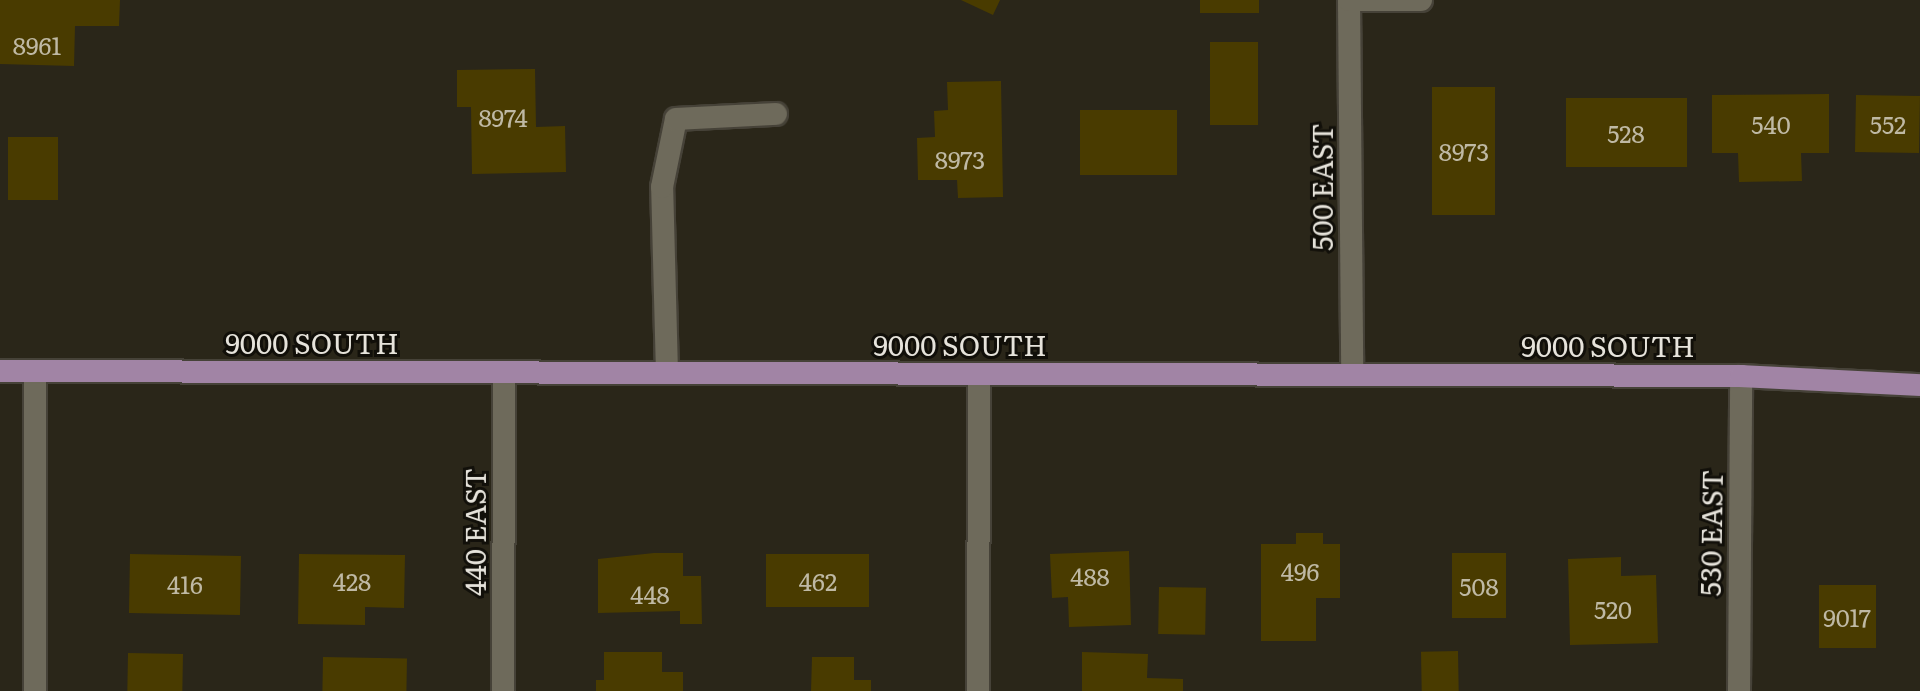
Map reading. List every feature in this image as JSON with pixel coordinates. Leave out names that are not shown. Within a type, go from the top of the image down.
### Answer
[{"type":"main road","name":"9000 SOUTH","points":[[0,371],[1741,376],[1920,385]]},
{"type":"street","points":[[1349,0],[1421,0]]},
{"type":"street","name":"500 EAST","points":[[1349,0],[1352,374]]},
{"type":"street","points":[[667,373],[662,187],[676,119],[776,114]]},
{"type":"street","points":[[35,371],[35,691]]},
{"type":"street","name":"440 EAST","points":[[503,691],[504,373]]},
{"type":"street","points":[[978,691],[979,374]]},
{"type":"street","name":"530 EAST","points":[[1739,691],[1741,376]]},
{"type":"building","points":[[0,0],[120,0],[119,26],[75,26],[74,66],[0,64]]},
{"type":"building","points":[[961,0],[1000,0],[993,15]]},
{"type":"building","points":[[1200,0],[1259,0],[1259,13],[1200,13]]},
{"type":"building","points":[[1210,42],[1258,42],[1258,125],[1210,125]]},
{"type":"building","points":[[535,69],[536,127],[565,126],[566,172],[472,174],[471,107],[457,107],[457,70]]},
{"type":"building","points":[[1001,81],[1003,197],[958,198],[957,180],[918,180],[917,138],[935,137],[934,111],[948,110],[947,82]]},
{"type":"building","points":[[1432,87],[1495,87],[1495,215],[1432,215]]},
{"type":"building","points":[[1829,94],[1829,153],[1801,153],[1802,181],[1739,182],[1738,153],[1712,153],[1712,95]]},
{"type":"building","points":[[1856,95],[1920,96],[1919,153],[1855,152]]},
{"type":"building","points":[[1566,98],[1687,98],[1687,167],[1566,167]]},
{"type":"building","points":[[1080,110],[1177,110],[1177,175],[1080,175]]},
{"type":"building","points":[[8,137],[58,137],[58,200],[8,200]]},
{"type":"building","points":[[1296,533],[1323,533],[1323,544],[1340,544],[1340,598],[1316,598],[1316,641],[1261,641],[1261,544],[1296,544]]},
{"type":"building","points":[[1129,551],[1131,625],[1069,627],[1068,597],[1052,598],[1050,554]]},
{"type":"building","points":[[683,553],[683,576],[701,576],[702,624],[680,624],[680,611],[598,613],[598,559]]},
{"type":"building","points":[[1452,553],[1506,553],[1506,618],[1452,618]]},
{"type":"building","points":[[130,554],[241,556],[240,615],[129,613]]},
{"type":"building","points":[[299,554],[405,555],[404,608],[365,607],[365,625],[298,624]]},
{"type":"building","points":[[766,554],[869,554],[869,607],[766,607]]},
{"type":"building","points":[[1621,557],[1621,576],[1656,575],[1658,643],[1570,645],[1568,559]]},
{"type":"building","points":[[1819,585],[1876,585],[1876,648],[1819,648]]},
{"type":"building","points":[[1159,587],[1206,588],[1205,635],[1158,634]]},
{"type":"building","points":[[1458,651],[1459,691],[1422,691],[1421,652]]},
{"type":"building","points":[[604,652],[662,652],[662,672],[683,672],[683,691],[596,691],[596,680],[604,680]]},
{"type":"building","points":[[1082,652],[1148,654],[1147,678],[1183,679],[1183,691],[1082,691]]},
{"type":"building","points":[[128,653],[183,654],[182,691],[127,691]]},
{"type":"building","points":[[323,657],[407,658],[406,691],[322,691]]},
{"type":"building","points":[[812,657],[854,657],[854,680],[871,680],[871,691],[811,691]]}]
